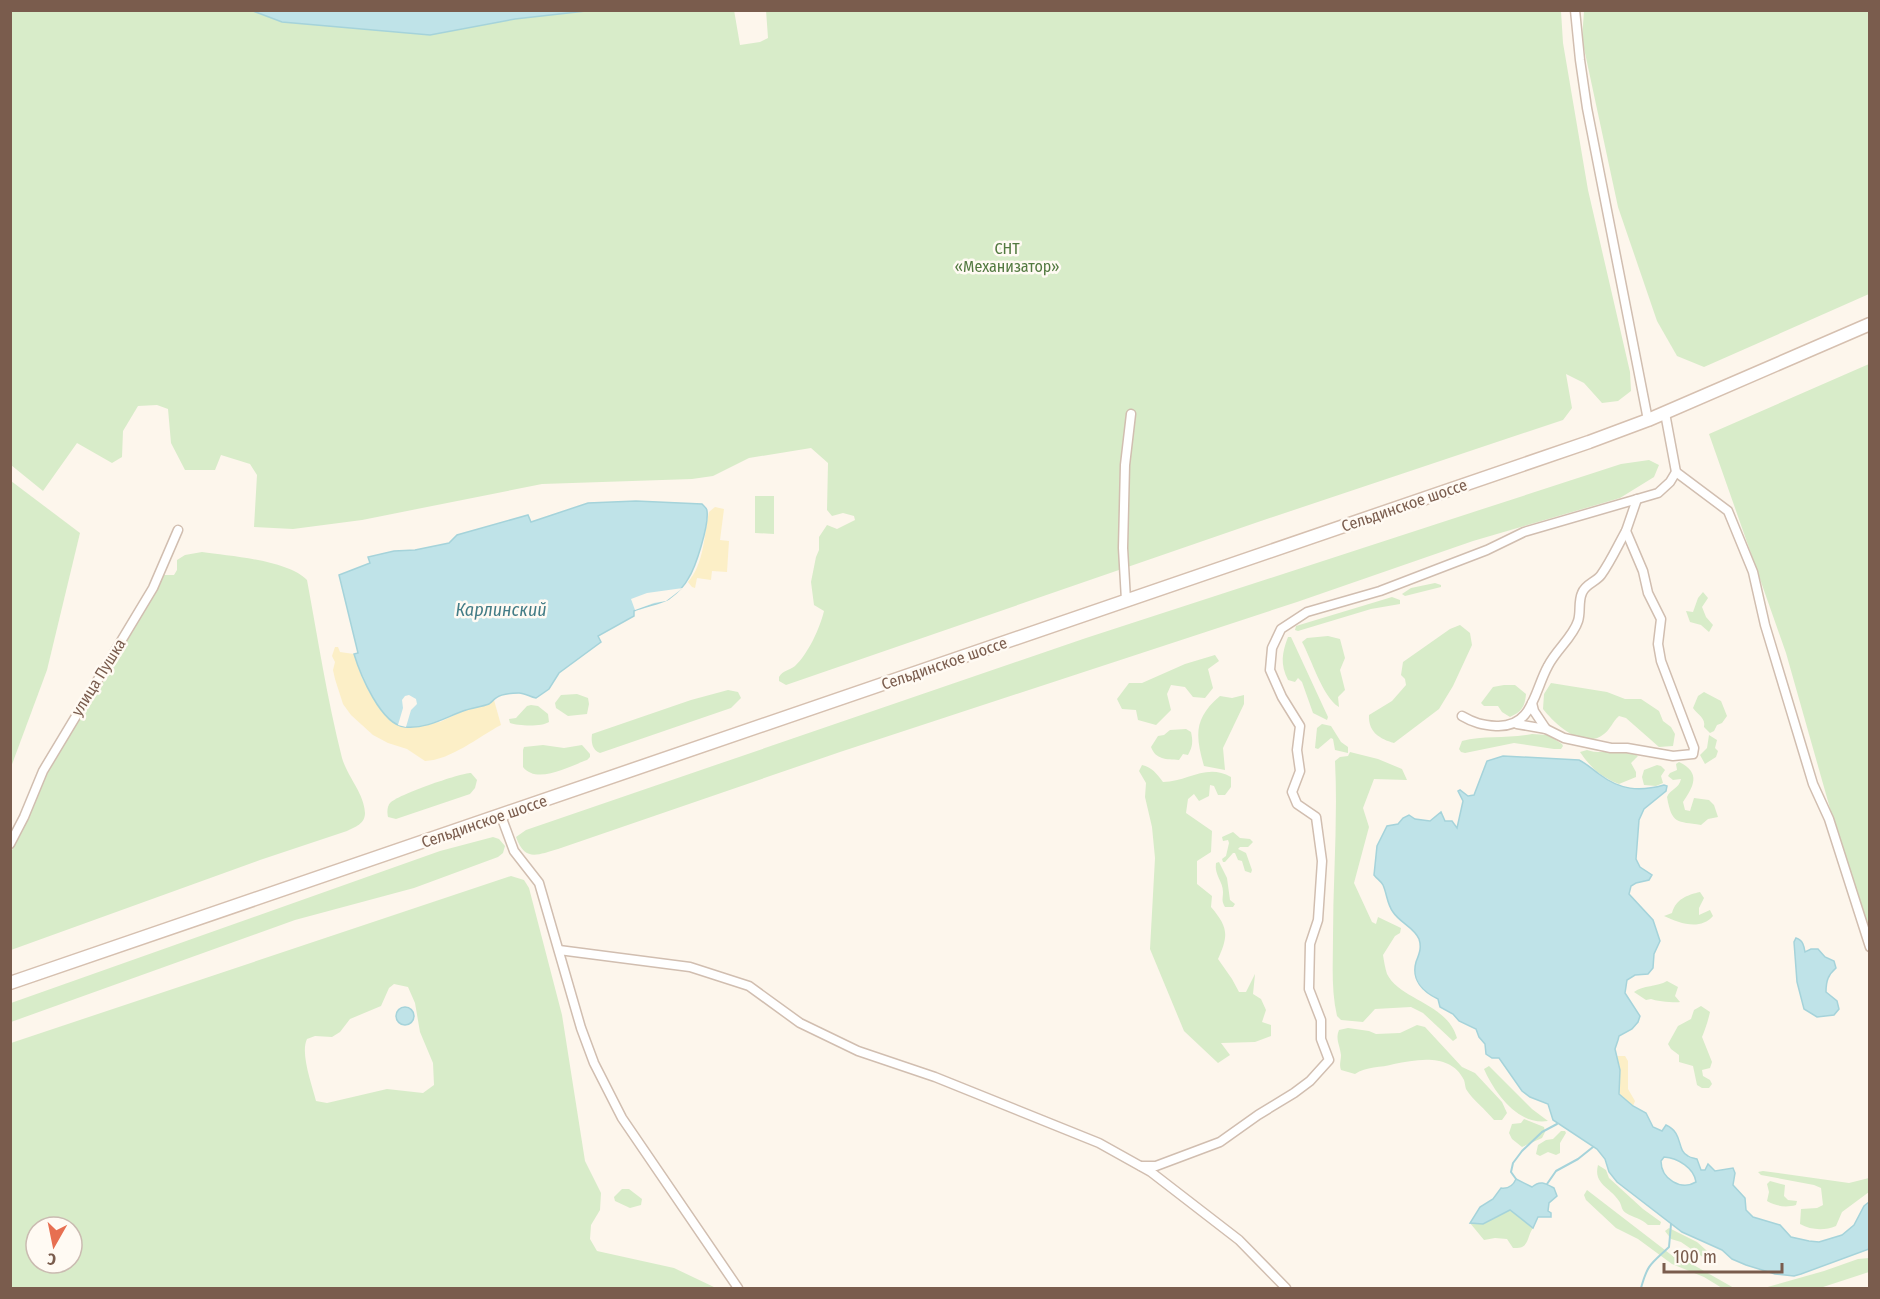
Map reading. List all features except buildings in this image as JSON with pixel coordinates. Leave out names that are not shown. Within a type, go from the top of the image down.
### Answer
[{"type":"main road","name":"Сельдинское шоссе","points":[[10,983],[1648,420],[1869,324]]},
{"type":"street","points":[[1575,10],[1587,108],[1648,420]]},
{"type":"street","points":[[1141,1166],[1156,1166],[1220,1142],[1258,1114],[1294,1094],[1310,1081],[1329,1060],[1322,1039],[1321,1020],[1309,989],[1310,944],[1318,920],[1322,861],[1316,817],[1297,804],[1292,792],[1300,771],[1297,750],[1300,726],[1282,697],[1270,670],[1272,648],[1281,629],[1307,612],[1380,591],[1479,553],[1524,532],[1658,493],[1670,482],[1676,472],[1665,413]]},
{"type":"street","points":[[1126,600],[1123,548],[1125,465],[1131,414]]},
{"type":"street","points":[[1676,472],[1728,512],[1753,572],[1765,624],[1813,784],[1829,819],[1869,947]]},
{"type":"street","points":[[1516,724],[1532,704],[1547,667],[1557,650],[1574,629],[1578,620],[1581,594],[1585,588],[1599,578],[1626,531],[1637,499]]},
{"type":"street","name":"улица Пушка","points":[[10,844],[43,771],[153,588],[178,530]]},
{"type":"street","points":[[1462,716],[1476,724],[1504,726],[1516,724],[1546,729],[1564,738],[1611,748],[1627,748],[1672,756],[1693,754],[1694,748],[1662,661],[1658,644],[1661,619],[1648,593],[1643,571],[1626,531]]},
{"type":"street","points":[[1532,704],[1546,729]]},
{"type":"street","points":[[501,816],[514,851],[539,883],[581,1028],[608,1093],[622,1118],[738,1288]]},
{"type":"street","points":[[559,950],[690,967],[749,986],[800,1023],[858,1051],[935,1077],[1099,1143],[1151,1172],[1239,1240],[1286,1288]]},
{"type":"green space","name":"СНТ «Механизатор»","points":[[734,10],[740,45],[760,42],[768,38],[766,10],[1561,11],[1563,43],[1588,190],[1630,372],[1631,391],[1618,401],[1602,403],[1584,383],[1566,374],[1572,408],[1563,420],[1258,522],[786,685],[779,681],[779,677],[795,666],[809,648],[824,611],[814,605],[811,582],[819,550],[819,537],[827,525],[837,529],[855,520],[854,516],[843,513],[832,516],[827,510],[828,463],[811,448],[749,458],[713,476],[692,479],[542,484],[362,520],[293,529],[254,527],[257,475],[250,464],[221,455],[215,470],[185,470],[171,443],[168,409],[157,405],[138,406],[123,431],[122,457],[112,463],[77,443],[43,491],[11,465],[10,11],[253,11],[282,22],[515,19],[586,11]]},
{"type":"green space","points":[[1584,11],[1869,11],[1869,294],[1704,367],[1677,356],[1657,321],[1618,207],[1582,39]]},
{"type":"green space","points":[[1869,364],[1869,946],[1786,653],[1709,434]]},
{"type":"green space","points":[[1649,460],[1659,465],[1654,477],[1620,498],[1473,541],[1297,602],[840,752],[558,849],[532,855],[523,850],[516,837],[526,830],[1086,638],[1621,464]]},
{"type":"green space","points":[[11,481],[80,533],[47,670],[11,767]]},
{"type":"green space","points":[[755,496],[774,496],[774,534],[755,533]]},
{"type":"green space","points":[[202,552],[273,563],[298,573],[307,580],[342,758],[362,799],[365,817],[359,825],[347,831],[11,950],[10,854],[34,806],[44,773],[162,575],[174,575],[177,570],[177,560],[185,555]]},
{"type":"green space","points":[[1435,583],[1441,587],[1405,596],[1402,594],[1411,588]]},
{"type":"green space","points":[[1703,592],[1708,598],[1702,607],[1706,617],[1713,625],[1709,632],[1701,625],[1690,622],[1686,611],[1693,612]]},
{"type":"green space","points":[[1392,597],[1400,600],[1400,604],[1371,609],[1295,630],[1296,626]]},
{"type":"green space","points":[[1460,625],[1470,633],[1472,645],[1453,686],[1439,709],[1394,743],[1380,737],[1371,726],[1369,715],[1392,701],[1406,685],[1401,675],[1403,662],[1450,629]]},
{"type":"green space","points":[[1328,636],[1340,639],[1345,658],[1340,670],[1345,690],[1338,697],[1339,707],[1323,687],[1302,642],[1307,638]]},
{"type":"green space","points":[[1288,637],[1291,637],[1328,717],[1327,720],[1313,713],[1302,682],[1298,678],[1295,682],[1288,680],[1283,658]]},
{"type":"green space","points":[[1215,655],[1219,661],[1208,669],[1213,688],[1205,698],[1193,697],[1185,687],[1171,685],[1167,694],[1171,710],[1156,725],[1138,720],[1136,710],[1122,709],[1117,699],[1129,683],[1142,683],[1185,664]]},
{"type":"green space","points":[[1551,683],[1607,692],[1625,699],[1641,699],[1659,711],[1663,721],[1671,727],[1675,734],[1673,746],[1659,747],[1626,718],[1619,716],[1606,732],[1596,738],[1579,738],[1562,728],[1543,709],[1544,694]]},
{"type":"green space","points":[[1515,685],[1526,694],[1522,708],[1510,717],[1498,706],[1484,706],[1481,703],[1493,687]]},
{"type":"green space","points":[[728,690],[738,692],[741,698],[731,708],[600,753],[595,750],[592,734],[691,700]]},
{"type":"green space","points":[[1704,692],[1721,701],[1727,716],[1710,733],[1704,727],[1703,719],[1693,708],[1698,696]]},
{"type":"green space","points":[[577,694],[588,698],[587,714],[568,716],[556,708],[555,703],[561,695]]},
{"type":"green space","points":[[1244,695],[1244,704],[1223,748],[1225,770],[1204,766],[1198,736],[1205,712],[1220,696],[1232,698]]},
{"type":"green space","points":[[527,706],[538,706],[548,714],[549,722],[530,726],[510,723],[509,719],[516,718]]},
{"type":"green space","points":[[1322,724],[1331,726],[1341,742],[1348,747],[1348,753],[1335,750],[1331,738],[1318,749],[1315,748],[1317,728]]},
{"type":"green space","points":[[1186,729],[1191,732],[1192,738],[1192,746],[1188,755],[1183,754],[1179,760],[1170,759],[1159,757],[1153,751],[1151,747],[1158,736],[1170,730]]},
{"type":"green space","points":[[1532,734],[1548,735],[1563,746],[1561,749],[1554,749],[1514,743],[1465,753],[1459,749],[1462,741],[1470,739]]},
{"type":"green space","points":[[1709,735],[1717,740],[1715,748],[1718,751],[1716,757],[1705,764],[1700,755],[1707,748]]},
{"type":"green space","points":[[543,745],[564,748],[582,745],[590,757],[563,770],[545,774],[529,772],[523,767],[524,747]]},
{"type":"green space","points":[[1587,750],[1593,752],[1620,751],[1638,756],[1631,763],[1636,777],[1619,784],[1607,778],[1592,767],[1580,752]]},
{"type":"green space","points":[[1350,752],[1378,759],[1402,769],[1407,780],[1374,779],[1363,808],[1369,827],[1354,883],[1372,922],[1376,924],[1378,917],[1401,928],[1400,933],[1395,936],[1383,955],[1387,974],[1402,990],[1444,1017],[1452,1026],[1457,1038],[1453,1041],[1423,1013],[1411,1007],[1375,1009],[1363,1022],[1341,1020],[1337,1016],[1333,977],[1335,761],[1340,757],[1348,756]]},
{"type":"green space","points":[[1679,762],[1691,771],[1693,776],[1692,786],[1683,802],[1685,810],[1690,811],[1694,798],[1709,800],[1714,805],[1718,817],[1708,819],[1701,825],[1681,822],[1671,813],[1667,797],[1681,779],[1673,780],[1668,776],[1677,770],[1676,764]]},
{"type":"green space","points":[[1142,765],[1151,769],[1163,782],[1205,772],[1222,773],[1231,777],[1231,787],[1225,795],[1218,795],[1214,786],[1210,785],[1209,796],[1199,801],[1194,794],[1188,799],[1186,813],[1212,831],[1211,852],[1197,861],[1197,884],[1212,896],[1211,907],[1224,926],[1224,944],[1218,959],[1239,992],[1246,992],[1255,974],[1253,994],[1261,999],[1266,1010],[1262,1022],[1271,1025],[1271,1036],[1255,1042],[1221,1043],[1230,1055],[1218,1063],[1184,1031],[1150,949],[1155,858],[1152,827],[1145,797],[1146,783],[1139,771]]},
{"type":"green space","points":[[1657,765],[1665,770],[1661,776],[1663,783],[1656,786],[1644,785],[1642,777],[1644,770]]},
{"type":"green space","points":[[471,773],[477,780],[470,794],[396,819],[388,817],[388,806],[395,799],[429,785]]},
{"type":"green space","points":[[1233,832],[1240,838],[1250,839],[1253,842],[1248,847],[1238,849],[1246,853],[1251,873],[1245,871],[1242,861],[1238,860],[1235,853],[1223,862],[1222,859],[1226,856],[1229,843],[1228,840],[1223,841],[1222,837]]},
{"type":"green space","points":[[493,837],[499,839],[505,846],[503,853],[498,857],[414,888],[295,920],[11,1022],[11,1003],[440,851]]},
{"type":"green space","points":[[1219,862],[1227,878],[1230,900],[1235,904],[1233,907],[1225,907],[1223,903],[1223,888],[1216,867],[1216,863]]},
{"type":"green space","points":[[511,876],[524,880],[529,888],[562,1015],[585,1161],[601,1193],[600,1210],[591,1225],[590,1239],[597,1251],[674,1268],[716,1288],[11,1288],[11,1043]],"holes":[[[394,984],[408,987],[415,1003],[420,1032],[433,1063],[434,1085],[423,1093],[387,1089],[327,1103],[316,1101],[306,1061],[307,1039],[315,1036],[332,1037],[340,1032],[350,1019],[381,1006],[389,988]]]},
{"type":"green space","points":[[1700,892],[1704,898],[1699,908],[1699,915],[1710,910],[1713,916],[1708,921],[1689,924],[1664,916],[1672,913],[1676,904],[1683,898]]},
{"type":"green space","points":[[1667,981],[1678,987],[1675,996],[1680,1002],[1646,1000],[1634,992],[1642,988]]},
{"type":"green space","points":[[1701,1006],[1710,1012],[1702,1037],[1712,1062],[1710,1068],[1702,1070],[1703,1076],[1712,1084],[1709,1088],[1697,1085],[1693,1066],[1679,1062],[1679,1055],[1668,1044],[1678,1026],[1691,1019],[1694,1010]]},
{"type":"green space","points":[[1417,1025],[1425,1027],[1462,1067],[1475,1073],[1502,1102],[1507,1113],[1502,1120],[1494,1120],[1468,1093],[1458,1071],[1442,1062],[1413,1061],[1369,1068],[1355,1074],[1341,1070],[1339,1030],[1348,1028],[1376,1034],[1400,1033]]},
{"type":"green space","points":[[1489,1066],[1532,1109],[1548,1121],[1527,1118],[1508,1106],[1488,1078],[1484,1069]]},
{"type":"green space","points":[[1524,1119],[1544,1127],[1545,1132],[1542,1138],[1522,1147],[1512,1139],[1509,1133],[1512,1124],[1521,1123]]},
{"type":"green space","points":[[1561,1131],[1566,1133],[1560,1143],[1560,1153],[1556,1155],[1548,1152],[1540,1156],[1536,1154],[1538,1145],[1553,1139]]},
{"type":"green space","points":[[1598,1165],[1606,1170],[1609,1178],[1643,1209],[1661,1222],[1660,1225],[1648,1225],[1624,1212],[1615,1196],[1600,1181]]},
{"type":"green space","points":[[1758,1172],[1849,1183],[1869,1178],[1869,1192],[1842,1212],[1836,1226],[1827,1229],[1813,1229],[1800,1224],[1801,1209],[1817,1208],[1823,1205],[1821,1188],[1761,1175]]},
{"type":"green space","points":[[1770,1181],[1785,1185],[1784,1196],[1788,1200],[1797,1201],[1796,1205],[1781,1206],[1767,1201],[1769,1192],[1767,1184]]},
{"type":"green space","points":[[622,1189],[629,1189],[642,1199],[641,1205],[630,1208],[615,1201],[614,1197]]},
{"type":"green space","points":[[1587,1190],[1674,1257],[1690,1263],[1734,1288],[1722,1288],[1704,1277],[1672,1264],[1638,1239],[1616,1228],[1586,1200],[1584,1195]]},
{"type":"green space","points":[[1510,1210],[1533,1228],[1527,1242],[1522,1247],[1513,1248],[1507,1239],[1484,1240],[1470,1223],[1483,1224]]},
{"type":"green space","points":[[1669,1228],[1697,1242],[1715,1258],[1710,1262],[1681,1242],[1671,1239],[1665,1231]]},
{"type":"green space","points":[[1869,1258],[1869,1272],[1820,1288],[1764,1288],[1858,1259]]},
{"type":"sand","points":[[715,507],[724,509],[720,540],[729,541],[727,572],[712,571],[711,580],[697,578],[695,588],[688,582],[700,558],[709,512]]},
{"type":"sand","points":[[335,647],[338,647],[340,652],[354,654],[370,693],[398,725],[406,727],[440,722],[494,700],[501,725],[445,757],[425,761],[407,749],[373,735],[351,715],[343,704],[335,679],[333,670],[335,662],[332,656]]},
{"type":"sand","points":[[1617,1056],[1625,1056],[1628,1061],[1628,1089],[1635,1101],[1633,1106],[1620,1094]]},
{"type":"water","points":[[253,11],[586,11],[515,19],[430,35],[282,22]]},
{"type":"water","name":"Карлинский","points":[[636,501],[702,504],[706,509],[704,536],[695,565],[686,582],[675,594],[666,600],[634,611],[634,616],[598,636],[601,642],[559,673],[549,689],[536,698],[521,693],[504,695],[495,698],[489,704],[463,711],[428,725],[405,727],[388,718],[366,685],[354,654],[358,653],[339,575],[370,563],[368,557],[449,543],[457,535],[528,515],[531,522],[588,503]]},
{"type":"water","points":[[1503,756],[1579,760],[1622,786],[1638,789],[1667,786],[1666,791],[1644,809],[1639,820],[1636,859],[1640,867],[1652,875],[1649,880],[1631,886],[1629,894],[1653,920],[1660,941],[1654,954],[1653,968],[1648,974],[1635,975],[1627,980],[1625,993],[1640,1016],[1632,1029],[1619,1036],[1615,1049],[1620,1070],[1619,1094],[1646,1113],[1653,1127],[1662,1131],[1666,1125],[1672,1128],[1684,1153],[1697,1159],[1701,1170],[1705,1170],[1708,1164],[1715,1171],[1733,1168],[1735,1173],[1733,1185],[1745,1198],[1746,1210],[1753,1217],[1780,1225],[1791,1237],[1819,1242],[1842,1235],[1854,1225],[1864,1206],[1869,1202],[1869,1249],[1794,1276],[1775,1274],[1746,1265],[1732,1259],[1722,1250],[1682,1232],[1617,1182],[1597,1149],[1553,1120],[1548,1104],[1522,1091],[1499,1058],[1492,1058],[1486,1054],[1485,1044],[1476,1029],[1459,1021],[1453,1014],[1440,1007],[1438,999],[1423,989],[1415,974],[1420,948],[1419,939],[1414,931],[1393,912],[1383,885],[1374,875],[1377,846],[1387,826],[1398,824],[1409,815],[1415,819],[1430,821],[1441,812],[1445,821],[1452,821],[1457,828],[1463,801],[1458,791],[1468,796],[1474,795],[1487,761]],"holes":[[[1664,1157],[1689,1168],[1696,1182],[1684,1185],[1668,1178],[1661,1161]]]},
{"type":"water","points":[[1796,938],[1804,945],[1805,952],[1818,949],[1825,957],[1834,961],[1836,968],[1828,978],[1826,992],[1837,1001],[1839,1009],[1834,1015],[1817,1017],[1804,1009],[1797,982],[1794,942]]},
{"type":"water","points":[[401,1007],[409,1007],[414,1012],[412,1023],[401,1025],[396,1020],[396,1012]]},
{"type":"water","points":[[1516,1179],[1532,1187],[1543,1183],[1554,1188],[1557,1196],[1549,1203],[1548,1211],[1551,1217],[1538,1217],[1533,1228],[1510,1210],[1483,1224],[1470,1223],[1480,1207],[1493,1199],[1501,1188],[1512,1185]]},
{"type":"pier","points":[[683,588],[666,601],[635,610],[631,599],[647,593]]},
{"type":"pier","points":[[409,695],[416,699],[417,704],[411,710],[406,727],[398,725],[403,708],[402,700]]},
{"type":"waterway","points":[[1516,1179],[1511,1172],[1513,1163],[1542,1132],[1557,1124]]},
{"type":"waterway","points":[[1547,1184],[1556,1171],[1578,1159],[1593,1147]]},
{"type":"waterway","points":[[1641,1288],[1651,1264],[1669,1247],[1671,1224]]}]
